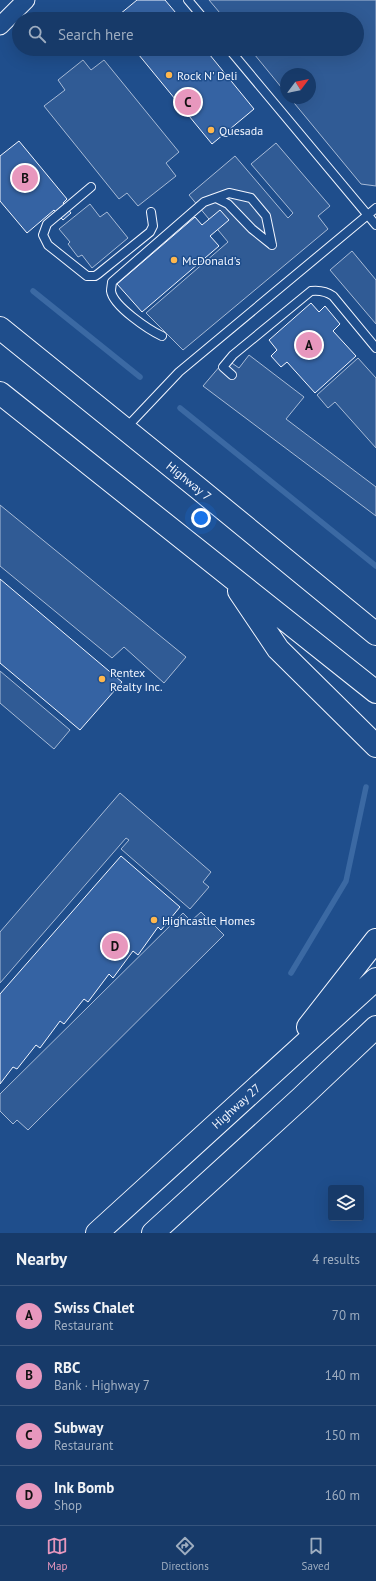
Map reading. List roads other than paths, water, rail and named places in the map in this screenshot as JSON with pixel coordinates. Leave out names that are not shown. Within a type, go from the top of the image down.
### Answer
[{"type":"main road","name":"Highway 7","points":[[0,328],[376,634]]},
{"type":"main road","points":[[0,393],[376,692]]},
{"type":"main road","points":[[227,573],[278,649],[376,746]]},
{"type":"main road","points":[[274,1071],[376,940]]},
{"type":"main road","name":"Highway 27","points":[[97,1233],[376,979]]},
{"type":"main road","points":[[153,1233],[301,1098],[376,1027]]},
{"type":"main road","points":[[301,1098],[376,1046]]},
{"type":"street","points":[[13,12],[23,1]]},
{"type":"street","points":[[0,26],[12,13]]},
{"type":"lane","points":[[188,0],[198,12]]},
{"type":"lane","points":[[235,56],[376,225]]},
{"type":"lane","points":[[91,188],[47,224],[43,235],[48,245],[87,276],[95,276],[98,274],[150,232],[153,226],[151,212]]},
{"type":"lane","points":[[162,336],[152,331],[117,303],[111,291],[112,282],[204,202],[228,193],[252,198],[266,216],[272,245],[252,229],[228,204],[216,198]]},
{"type":"lane","points":[[124,429],[179,372],[376,208]]},
{"type":"lane","points":[[232,375],[223,367],[233,355],[311,291],[319,290],[327,292],[333,296],[376,348]]},
{"type":"waterway","points":[[33,291],[140,377]]},
{"type":"waterway","points":[[180,408],[376,566]]},
{"type":"waterway","points":[[291,973],[346,881],[366,787]]},
{"type":"place","name":"Rock N' Deli","points":[[169,75]]},
{"type":"place","name":"Subway","points":[[188,102]]},
{"type":"place","name":"Quesada","points":[[211,130]]},
{"type":"place","name":"RBC","points":[[25,178]]},
{"type":"place","name":"McDonald's","points":[[174,260]]},
{"type":"place","name":"Swiss Chalet","points":[[309,345]]},
{"type":"place","name":"Rentex Realty Inc.","points":[[102,679]]},
{"type":"place","name":"Highcastle Homes","points":[[154,920]]},
{"type":"place","name":"Ink Bomb","points":[[115,946]]}]
